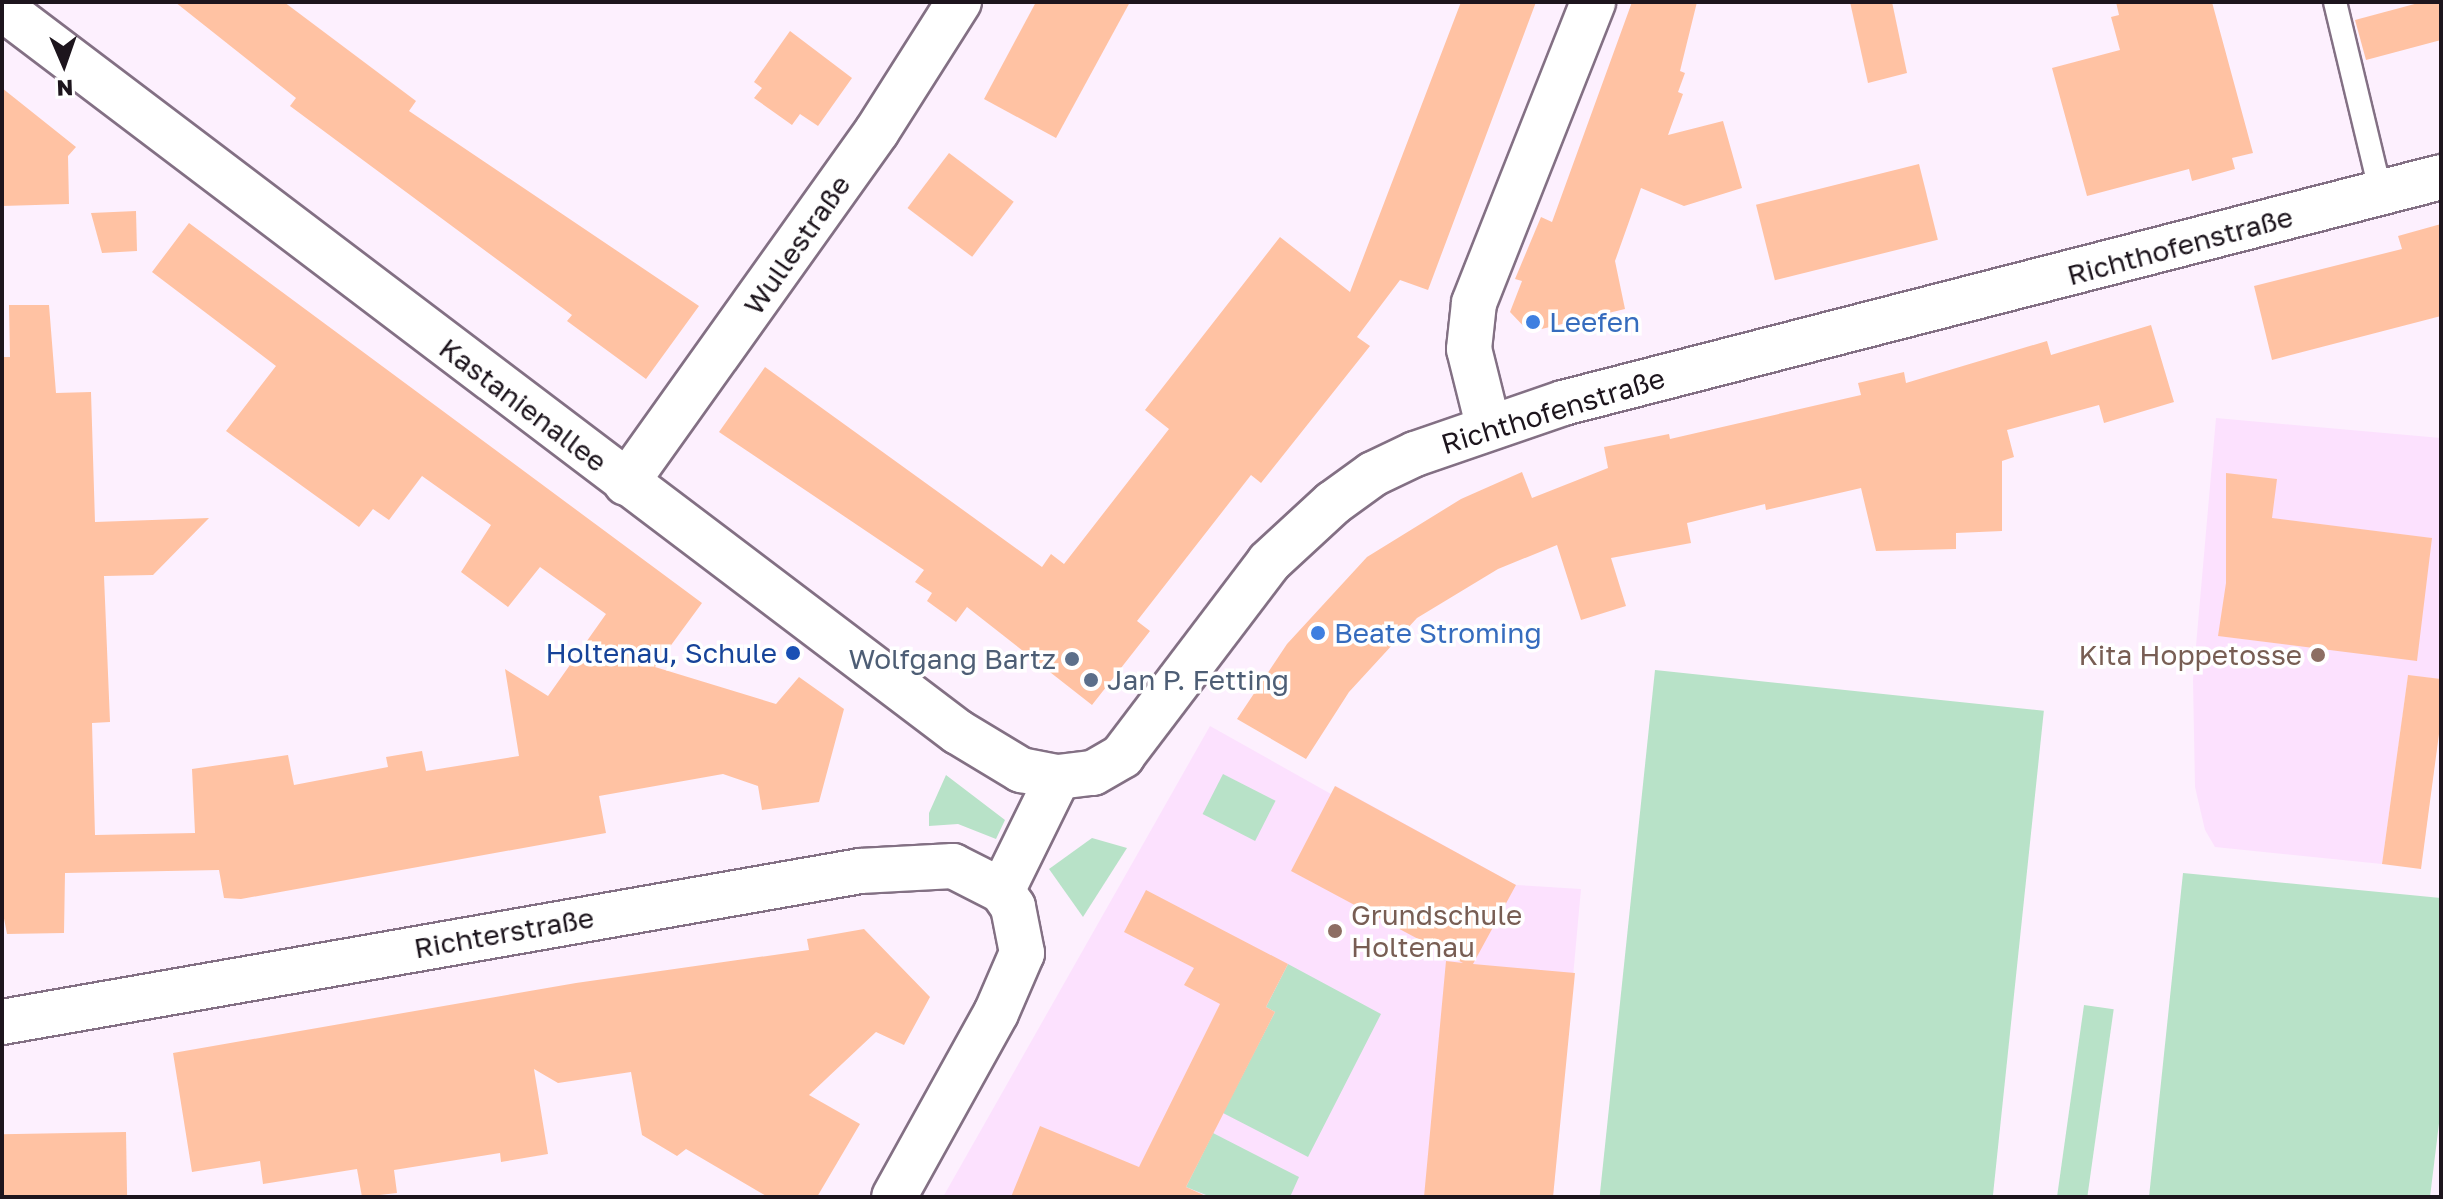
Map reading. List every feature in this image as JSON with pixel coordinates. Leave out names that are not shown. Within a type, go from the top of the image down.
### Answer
[{"type":"street","name":"Wullestraße","points":[[626,483],[877,131],[959,2]]},
{"type":"street","points":[[1488,425],[1469,349],[1474,303],[1593,2]]},
{"type":"street","name":"Kastanienallee","points":[[2,8],[626,483],[970,740],[1021,770],[1058,777]]},
{"type":"street","name":"Richthofenstraße","points":[[1058,777],[1093,773],[1136,743],[1230,609],[1269,562],[1333,503],[1373,474],[1488,425],[2441,177]]},
{"type":"street","points":[[894,1197],[1015,976],[1022,953],[1019,931],[1002,891],[1058,777]]},
{"type":"street","name":"Richterstraße","points":[[2,1022],[860,871],[953,866],[1002,891]]},
{"type":"lane","points":[[2335,2],[2381,193]]},
{"type":"shaded area","name":"Kita Hoppetosse","points":[[2216,418],[2441,438],[2441,679],[2408,676],[2382,864],[2215,847],[2205,830],[2195,787],[2193,680]]},
{"type":"shaded area","name":"Grundschule Holtenau","points":[[1210,726],[1331,794],[1336,786],[1516,885],[1581,889],[1553,1197],[943,1197]]},
{"type":"green space","points":[[1655,670],[2044,711],[1993,1197],[1600,1197]]},
{"type":"green space","points":[[1223,774],[1276,801],[1255,841],[1203,814]]},
{"type":"green space","points":[[946,775],[1005,820],[996,839],[958,824],[929,826],[929,813]]},
{"type":"green space","points":[[1092,838],[1127,848],[1083,917],[1049,869]]},
{"type":"green space","points":[[2183,873],[2441,898],[2441,1107],[2430,1197],[2149,1197]]},
{"type":"green space","points":[[1288,964],[1381,1014],[1308,1157],[1223,1113],[1275,1012],[1266,1007]]},
{"type":"green space","points":[[2084,1005],[2114,1009],[2087,1197],[2057,1196]]},
{"type":"green space","points":[[1213,1133],[1299,1177],[1290,1197],[1211,1197],[1186,1187]]},
{"type":"building","points":[[175,2],[284,2],[416,101],[409,111],[699,306],[646,379],[567,321],[572,315],[290,106],[296,98]]},
{"type":"building","points":[[1036,2],[1130,2],[1056,138],[984,99]]},
{"type":"building","points":[[1461,2],[1536,2],[1428,290],[1400,280],[1357,337],[1370,346],[1261,483],[1251,475],[1137,621],[1150,631],[1092,705],[967,607],[956,622],[927,601],[932,593],[915,582],[924,570],[719,432],[765,367],[1042,567],[1051,554],[1064,564],[1169,429],[1145,410],[1280,237],[1350,292]]},
{"type":"building","points":[[1632,2],[1697,2],[1680,71],[1685,73],[1678,92],[1683,94],[1668,135],[1723,121],[1742,188],[1684,206],[1641,188],[1615,261],[1625,309],[1529,332],[1510,312],[1522,281],[1515,279],[1541,217],[1552,222]]},
{"type":"building","points":[[1850,2],[1892,2],[1907,73],[1868,83]]},
{"type":"building","points":[[2116,2],[2212,2],[2253,153],[2232,158],[2235,169],[2192,181],[2189,169],[2087,196],[2052,68],[2120,50],[2111,17],[2119,15]]},
{"type":"building","points":[[2422,2],[2441,2],[2441,40],[2366,60],[2355,20]]},
{"type":"building","points":[[790,31],[852,78],[818,126],[800,114],[792,125],[754,98],[762,88],[754,82]]},
{"type":"building","points":[[2,88],[76,147],[68,156],[69,204],[2,206]]},
{"type":"building","points":[[949,153],[1014,202],[972,257],[907,208]]},
{"type":"building","points":[[1919,164],[1938,240],[1775,280],[1756,205]]},
{"type":"building","points":[[136,211],[137,251],[102,253],[91,213]]},
{"type":"building","points":[[189,223],[702,603],[655,667],[776,704],[799,677],[844,709],[819,802],[762,810],[758,786],[723,774],[599,796],[606,833],[241,899],[224,898],[219,870],[65,873],[64,933],[7,934],[2,908],[2,357],[10,357],[9,305],[49,305],[56,393],[91,392],[95,522],[209,518],[153,575],[104,576],[110,722],[92,723],[95,835],[195,833],[192,769],[288,755],[294,785],[388,767],[386,757],[422,751],[426,771],[519,756],[505,669],[548,696],[606,614],[540,567],[508,607],[461,572],[491,525],[422,476],[389,520],[373,509],[359,527],[226,431],[276,366],[152,272]]},
{"type":"building","points":[[2441,224],[2441,316],[2272,360],[2254,286],[2402,249],[2398,236]]},
{"type":"building","points":[[2151,325],[2174,402],[2104,423],[2099,405],[2007,430],[2014,457],[2002,461],[2002,531],[1956,533],[1956,549],[1876,551],[1861,488],[1766,510],[1765,504],[1687,523],[1691,543],[1611,558],[1626,606],[1581,620],[1557,545],[1498,569],[1417,618],[1349,692],[1306,759],[1237,719],[1287,644],[1367,557],[1461,499],[1522,472],[1532,498],[1608,468],[1604,447],[1669,434],[1670,439],[1861,395],[1858,383],[1904,372],[1906,383],[2047,341],[2051,355]]},
{"type":"building","points":[[2226,473],[2277,479],[2272,518],[2432,538],[2417,661],[2218,636],[2226,583]]},
{"type":"building","points":[[2408,675],[2441,679],[2441,719],[2421,869],[2382,864]]},
{"type":"building","points":[[1335,786],[1516,885],[1473,964],[1575,973],[1553,1197],[1424,1197],[1446,961],[1463,963],[1291,871]]},
{"type":"building","points":[[1146,890],[1288,964],[1266,1007],[1275,1012],[1186,1187],[1208,1197],[1011,1197],[1040,1126],[1139,1167],[1220,1004],[1184,985],[1194,968],[1124,932]]},
{"type":"building","points":[[864,929],[930,997],[904,1045],[876,1032],[809,1095],[860,1124],[817,1197],[768,1197],[686,1149],[677,1156],[642,1135],[631,1072],[558,1083],[534,1069],[548,1154],[501,1162],[500,1153],[394,1170],[397,1193],[362,1197],[357,1169],[263,1184],[260,1161],[192,1172],[173,1053],[576,983],[809,950],[807,939]]},
{"type":"building","points":[[126,1132],[127,1197],[3,1197],[2,1134]]},
{"type":"place","name":"Leefen","points":[[1533,322]]},
{"type":"place","name":"Beate Stroming","points":[[1318,633]]},
{"type":"place","name":"Holtenau, Schule","points":[[793,653]]},
{"type":"place","name":"Kita Hoppetosse","points":[[2318,655]]},
{"type":"place","name":"Wolfgang Bartz","points":[[1072,659]]},
{"type":"place","name":"Jan P. Fetting","points":[[1091,680]]},
{"type":"place","name":"Grundschule Holtenau","points":[[1335,931]]}]
